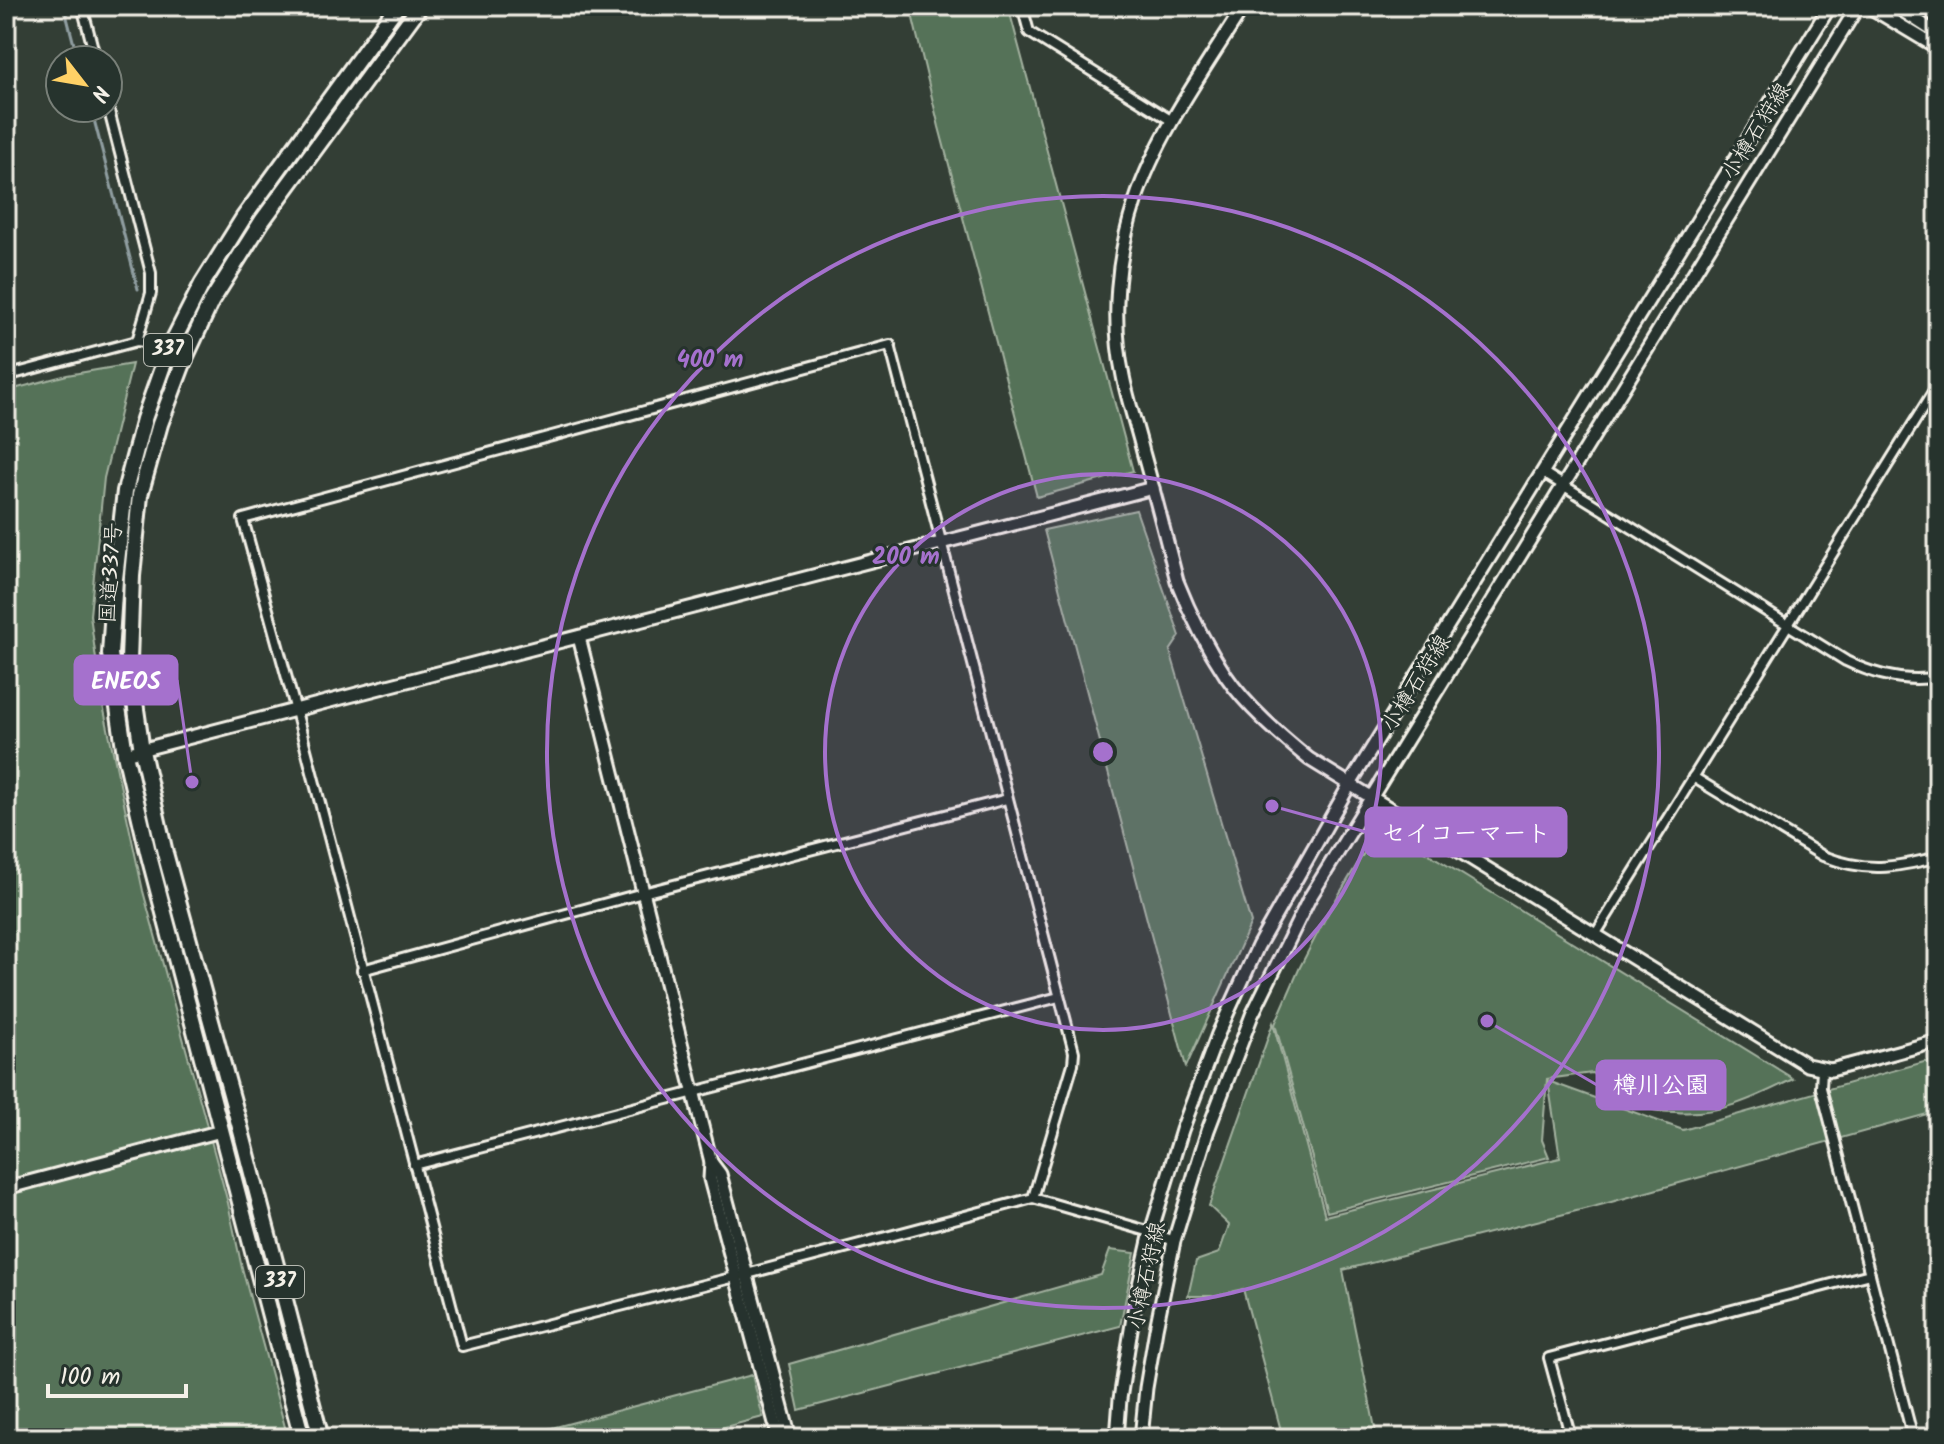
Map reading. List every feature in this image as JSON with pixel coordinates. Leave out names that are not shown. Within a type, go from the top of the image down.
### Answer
[{"type":"highway","name":"国道337号","points":[[302,1438],[148,852],[125,754],[110,654],[125,491],[144,419],[168,351],[202,284],[244,217],[397,6]]},
{"type":"highway","name":"国道337号","points":[[321,1438],[165,853],[142,751],[129,660],[132,576],[140,495],[160,424],[211,302],[262,221],[420,6]]},
{"type":"street","points":[[82,6],[92,44]]},
{"type":"street","points":[[1022,6],[1029,32],[1172,121]]},
{"type":"street","points":[[1244,6],[1172,121],[1145,174],[1125,241],[1118,286],[1122,374],[1177,581],[1190,613],[1227,678],[1281,735],[1309,759],[1807,1065],[1831,1070],[1938,1041]]},
{"type":"street","name":"小樽石狩線","points":[[1117,1438],[1136,1298],[1151,1232],[1182,1130],[1234,996],[1258,946],[1350,784],[1830,6]]},
{"type":"street","name":"小樽石狩線","points":[[1141,1438],[1146,1388],[1174,1241],[1208,1130],[1252,1015],[1309,899],[1858,6]]},
{"type":"street","points":[[1868,6],[1938,48]]},
{"type":"street","points":[[1895,6],[1938,34]]},
{"type":"street","points":[[112,124],[151,273],[151,293],[137,341]]},
{"type":"street","points":[[6,376],[137,341],[151,343],[185,358]]},
{"type":"street","points":[[1033,1198],[1074,1052],[890,345],[243,519],[462,1346],[1033,1198],[1174,1241]]},
{"type":"street","points":[[1595,935],[1938,384]]},
{"type":"street","points":[[1542,472],[1846,661],[1904,679],[1938,677]]},
{"type":"street","points":[[125,754],[1153,488]]},
{"type":"street","points":[[579,637],[711,1162],[720,1174],[779,1438]]},
{"type":"street","points":[[1693,777],[1823,856],[1838,862],[1875,868],[1897,867],[1938,857]]},
{"type":"street","points":[[362,970],[643,893],[1007,799]]},
{"type":"street","points":[[414,1165],[1059,997]]},
{"type":"street","points":[[1822,1069],[1821,1088],[1913,1438]]},
{"type":"street","points":[[6,1188],[240,1127]]},
{"type":"street","points":[[1571,1438],[1549,1358],[1870,1274]]},
{"type":"street","points":[[741,1275],[790,1438]]},
{"type":"green space","points":[[910,6],[1008,6],[1133,471],[1037,497]]},
{"type":"green space","points":[[132,364],[104,478],[90,615],[101,696],[143,891],[288,1438],[6,1438],[6,391],[67,375]]},
{"type":"green space","points":[[1136,510],[1180,636],[1170,651],[1251,923],[1186,1067],[1044,530]]},
{"type":"green space","points":[[1390,830],[1793,1079],[1736,1104],[1691,1113],[1650,1109],[1592,1073],[1547,1079],[1542,1140],[1549,1157],[1327,1212],[1275,1024],[1329,911],[1376,833]]},
{"type":"green space","points":[[1273,1023],[1325,1216],[1560,1158],[1548,1081],[1683,1130],[1938,1058],[1938,1111],[1604,1204],[1343,1270],[1377,1438],[1283,1438],[1243,1289],[1216,1296],[1188,1296],[1196,1261],[1219,1253],[1229,1225],[1209,1206]]},
{"type":"green space","points":[[1110,1250],[1135,1253],[1120,1326],[799,1410],[789,1364],[1101,1275]]},
{"type":"green space","points":[[752,1375],[763,1417],[683,1438],[514,1438]]},
{"type":"waterway","points":[[64,6],[74,44]]},
{"type":"waterway","points":[[95,124],[138,289]]},
{"type":"place","name":"ENEOS","points":[[192,782]]},
{"type":"place","name":"セイコーマート","points":[[1272,806]]},
{"type":"place","name":"樽川公園","points":[[1487,1021]]}]
